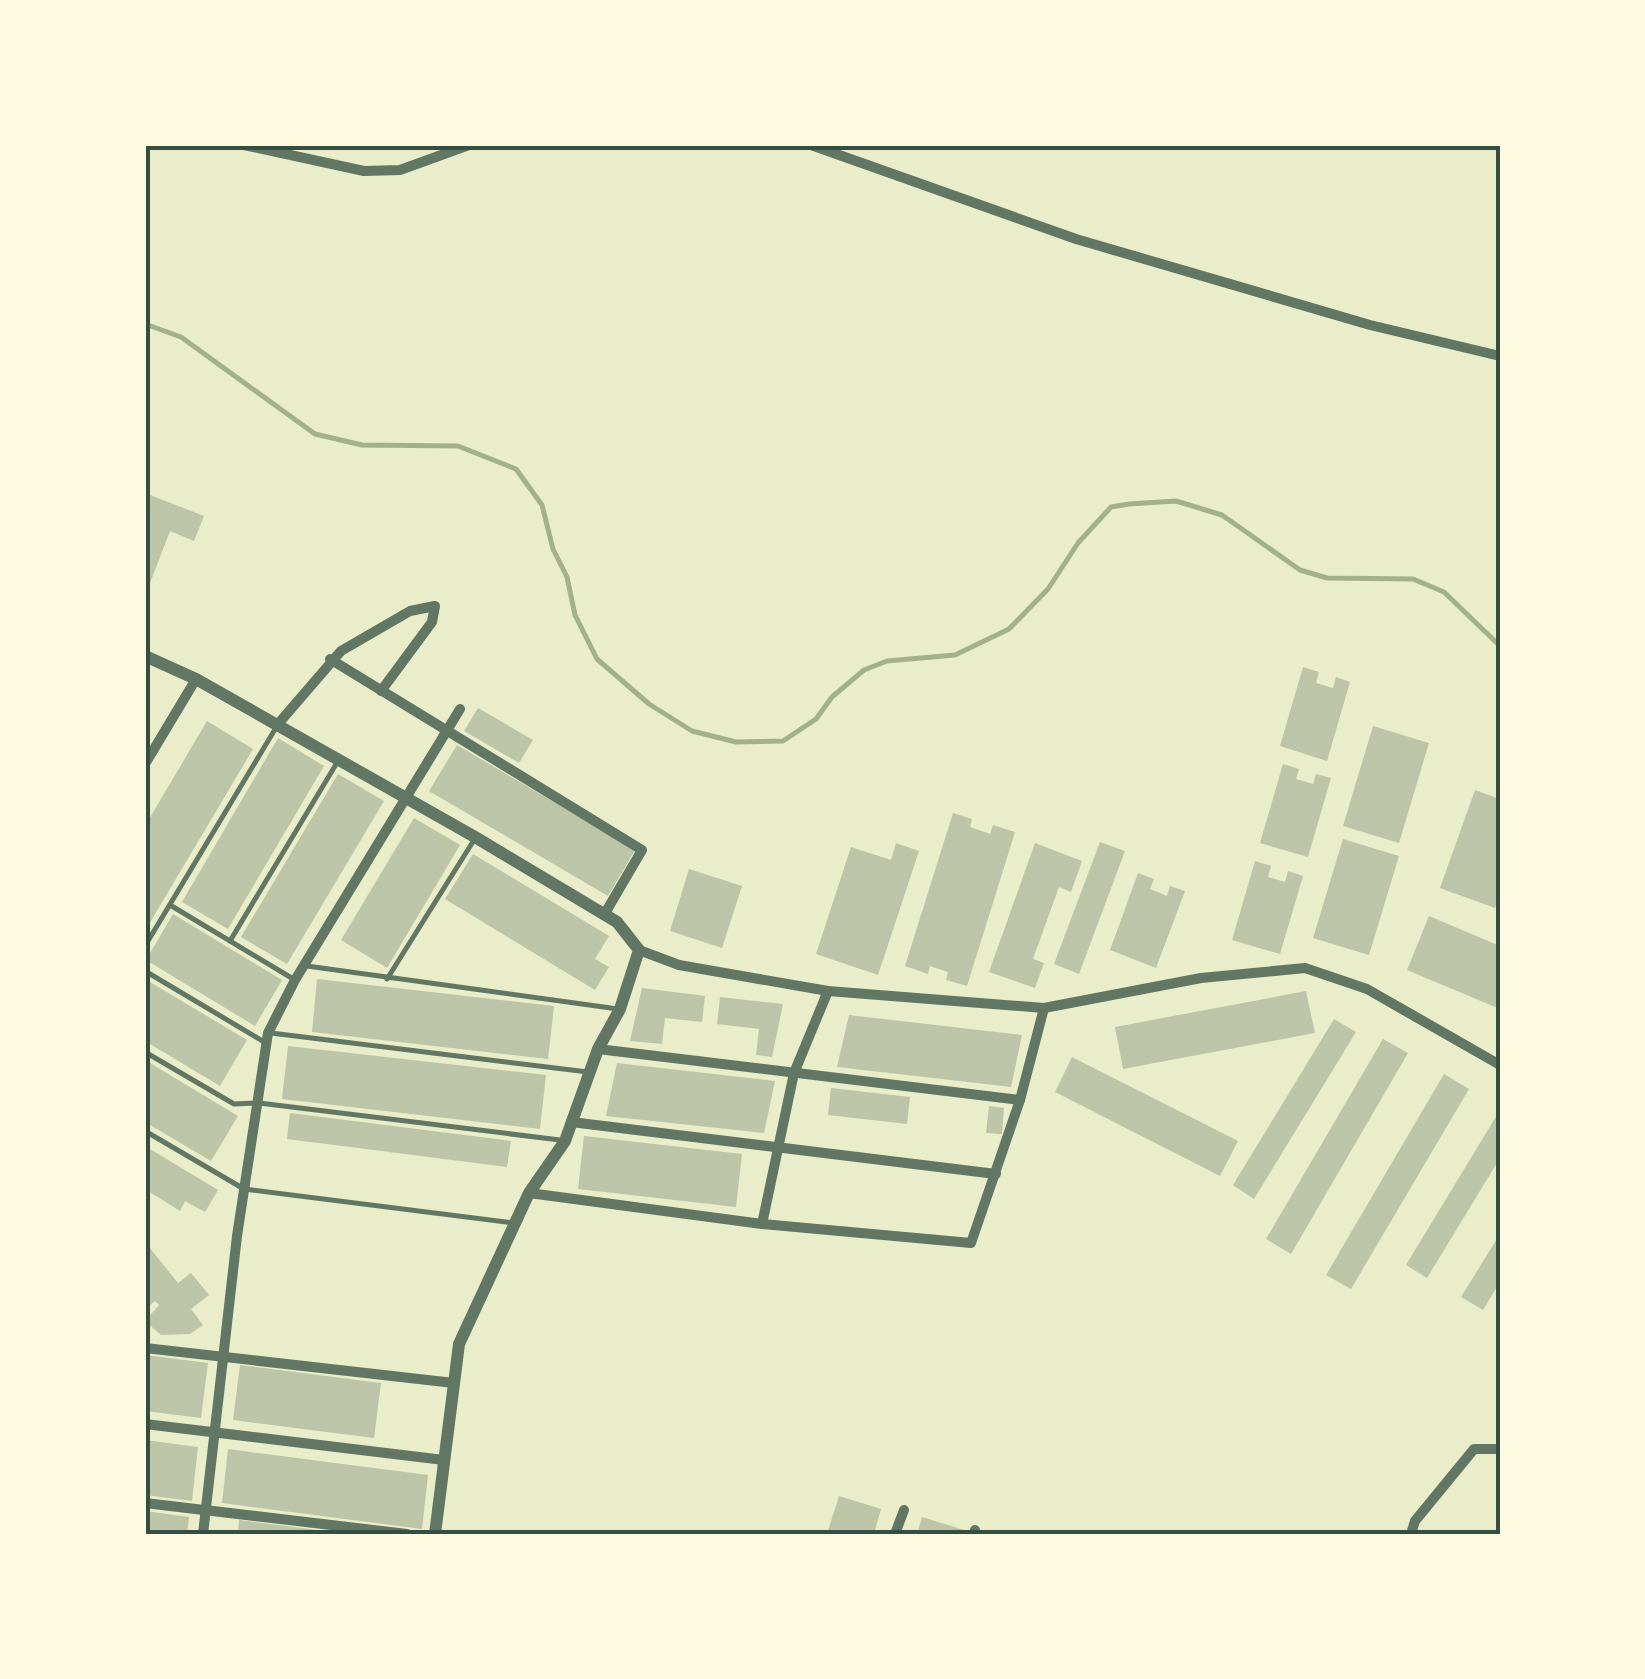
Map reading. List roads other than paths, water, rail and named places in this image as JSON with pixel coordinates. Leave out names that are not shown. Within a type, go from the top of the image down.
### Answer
[{"type":"street","points":[[244,145],[364,171],[400,170],[469,145]]},
{"type":"street","points":[[811,145],[1076,239],[1370,325],[1500,356]]},
{"type":"street","points":[[278,724],[330,659],[410,610],[435,606],[432,622],[380,692]]},
{"type":"street","points":[[145,656],[196,679],[476,837],[617,922],[639,950],[679,965],[828,991],[1044,1008],[1201,978],[1305,968],[1367,988],[1500,1065]]},
{"type":"street","points":[[330,659],[642,850],[604,914]]},
{"type":"street","points":[[145,764],[196,679]]},
{"type":"street","points":[[203,1534],[244,1189],[267,1038],[295,980],[460,709]]},
{"type":"street","points":[[434,1534],[459,1344],[530,1193],[565,1141],[598,1049],[620,1009],[639,950]]},
{"type":"street","points":[[762,1224],[794,1073],[828,991]]},
{"type":"street","points":[[530,1193],[762,1224],[972,1243],[1020,1100],[1044,1008]]},
{"type":"street","points":[[598,1049],[1020,1100]]},
{"type":"street","points":[[571,1122],[996,1174]]},
{"type":"street","points":[[145,1348],[454,1383]]},
{"type":"street","points":[[145,1424],[444,1460]]},
{"type":"street","points":[[1411,1534],[1415,1521],[1474,1449],[1500,1450]]},
{"type":"street","points":[[145,1503],[407,1534]]},
{"type":"street","points":[[895,1534],[904,1510]]},
{"type":"lane","points":[[145,946],[278,724]]},
{"type":"lane","points":[[230,941],[338,761]]},
{"type":"lane","points":[[387,980],[476,837]]},
{"type":"lane","points":[[170,904],[295,980]]},
{"type":"lane","points":[[304,966],[620,1009]]},
{"type":"lane","points":[[145,970],[267,1038],[589,1072]]},
{"type":"lane","points":[[145,1052],[234,1104],[259,1103],[565,1141]]},
{"type":"lane","points":[[145,1131],[244,1189],[518,1223]]},
{"type":"waterway","points":[[145,324],[181,337],[315,434],[362,445],[458,446],[516,469],[542,505],[553,549],[567,577],[575,615],[597,659],[649,704],[692,731],[736,742],[783,741],[816,719],[832,697],[864,670],[887,661],[955,655],[1009,629],[1048,589],[1078,543],[1111,507],[1129,504],[1176,501],[1222,515],[1300,570],[1327,578],[1413,579],[1444,592],[1500,646]]}]
